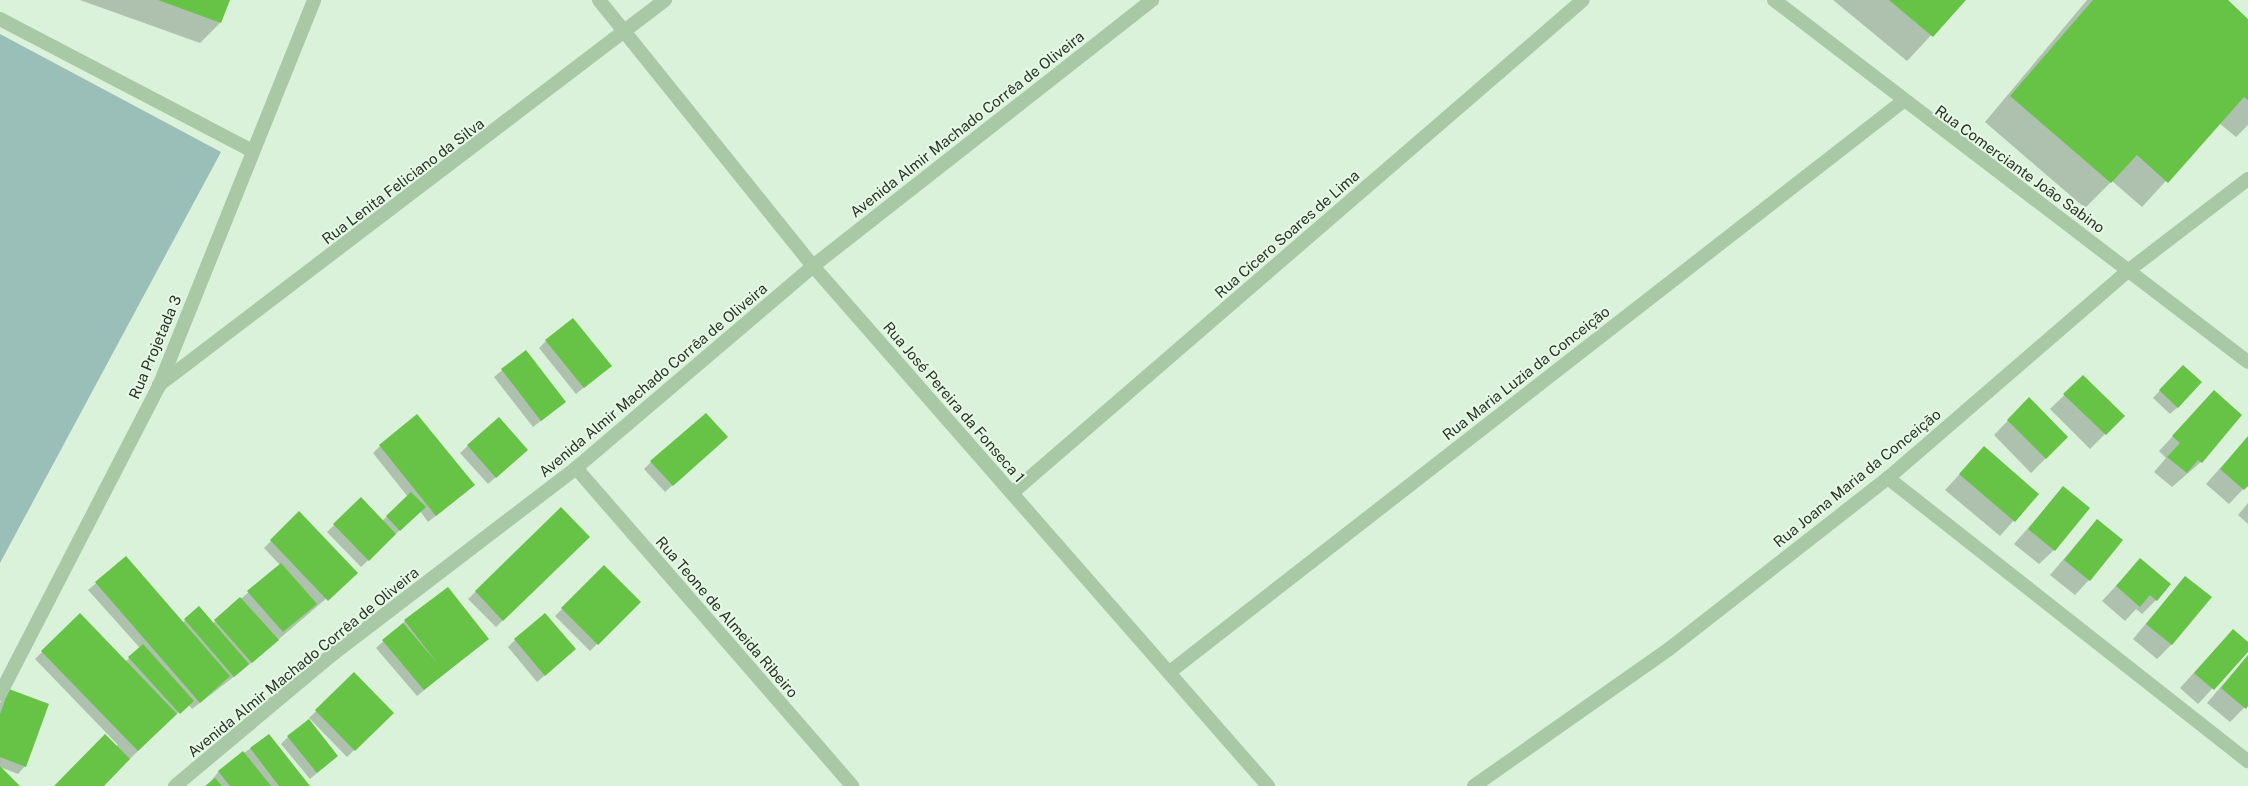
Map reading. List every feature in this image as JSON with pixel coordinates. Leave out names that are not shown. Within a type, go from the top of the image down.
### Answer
[{"type":"street","name":"Rua Projetada 3","points":[[0,694],[159,386],[251,150],[314,0]]},
{"type":"street","name":"Rua José Pereira da Fonseca 1","points":[[599,0],[626,31],[813,266],[1171,671],[1268,786]]},
{"type":"street","name":"Rua Lenita Feliciano da Silva","points":[[159,386],[665,0]]},
{"type":"street","name":"Avenida Almir Machado Corrêa de Oliveira","points":[[175,786],[333,654],[576,468],[813,266],[1152,0]]},
{"type":"street","name":"Rua Cícero Soares de Lima","points":[[1012,493],[1583,0]]},
{"type":"street","name":"Rua Comerciante João Sabino","points":[[1774,0],[1902,102],[2129,270],[2248,362]]},
{"type":"street","points":[[0,19],[251,150]]},
{"type":"street","name":"Rua Maria Luzia da Conceição","points":[[1171,671],[1902,102]]},
{"type":"street","name":"Rua Joana Maria da Conceição","points":[[1474,786],[1669,649],[1888,478],[2129,270],[2248,179]]},
{"type":"street","name":"Rua Teone de Almeida Ribeiro","points":[[576,468],[852,786]]},
{"type":"street","points":[[1888,478],[2248,761]]},
{"type":"shaded area","points":[[0,34],[221,152],[0,563]]},
{"type":"building","points":[[158,0],[230,0],[221,23]]},
{"type":"building","points":[[1889,0],[1966,0],[1933,37]]},
{"type":"building","points":[[2093,0],[2228,0],[2248,19],[2248,100],[2244,97],[2168,183],[2137,155],[2111,183],[2010,96]]},
{"type":"building","points":[[573,318],[612,366],[584,388],[545,340]]},
{"type":"building","points":[[526,350],[566,402],[541,421],[501,369]]},
{"type":"building","points":[[2183,365],[2202,382],[2178,408],[2159,390]]},
{"type":"building","points":[[2083,375],[2125,416],[2106,435],[2063,394]]},
{"type":"building","points":[[2214,390],[2242,415],[2202,463],[2198,460],[2187,473],[2167,457],[2180,443],[2172,436]]},
{"type":"building","points":[[2029,397],[2068,437],[2046,459],[2007,420]]},
{"type":"building","points":[[706,413],[728,437],[673,486],[650,461]]},
{"type":"building","points":[[417,414],[475,485],[436,516],[379,445]]},
{"type":"building","points":[[499,417],[528,450],[496,478],[467,445]]},
{"type":"building","points":[[2248,436],[2248,486],[2244,490],[2220,469]]},
{"type":"building","points":[[1984,446],[2039,494],[2015,522],[1959,474]]},
{"type":"building","points":[[2063,486],[2090,508],[2055,551],[2028,529]]},
{"type":"building","points":[[411,492],[426,507],[400,531],[386,516]]},
{"type":"building","points":[[361,497],[396,534],[369,561],[333,524]]},
{"type":"building","points":[[561,507],[590,537],[503,621],[475,591]]},
{"type":"building","points":[[299,511],[358,573],[328,601],[270,540]]},
{"type":"building","points":[[2097,519],[2123,540],[2090,581],[2064,560]]},
{"type":"building","points":[[126,556],[230,676],[200,703],[95,582]]},
{"type":"building","points":[[2140,558],[2171,584],[2157,601],[2150,595],[2140,607],[2116,586]]},
{"type":"building","points":[[281,563],[317,604],[283,632],[247,591]]},
{"type":"building","points":[[604,565],[641,602],[598,645],[561,608]]},
{"type":"building","points":[[2185,576],[2212,597],[2172,645],[2146,624]]},
{"type":"building","points":[[448,587],[489,639],[424,690],[382,640],[403,623],[438,664],[404,620]]},
{"type":"building","points":[[240,597],[279,640],[252,663],[214,620]]},
{"type":"building","points":[[199,606],[249,664],[234,677],[184,619]]},
{"type":"building","points":[[80,613],[177,714],[138,751],[41,651]]},
{"type":"building","points":[[545,613],[576,649],[545,676],[514,639]]},
{"type":"building","points":[[2233,629],[2248,642],[2248,652],[2214,690],[2194,673]]},
{"type":"building","points":[[143,644],[194,701],[180,714],[128,657]]},
{"type":"building","points":[[2248,655],[2248,706],[2246,709],[2221,688]]},
{"type":"building","points":[[354,672],[394,713],[355,751],[315,710]]},
{"type":"building","points":[[9,689],[49,704],[26,767],[0,757],[0,714]]},
{"type":"building","points":[[309,719],[338,756],[317,773],[287,736]]},
{"type":"building","points":[[105,734],[130,759],[104,786],[54,786]]},
{"type":"building","points":[[269,734],[310,786],[279,786],[250,748]]},
{"type":"building","points":[[243,751],[271,786],[230,786],[218,771]]},
{"type":"building","points":[[0,766],[20,786],[0,786]]},
{"type":"building","points":[[215,778],[222,786],[205,786]]}]
